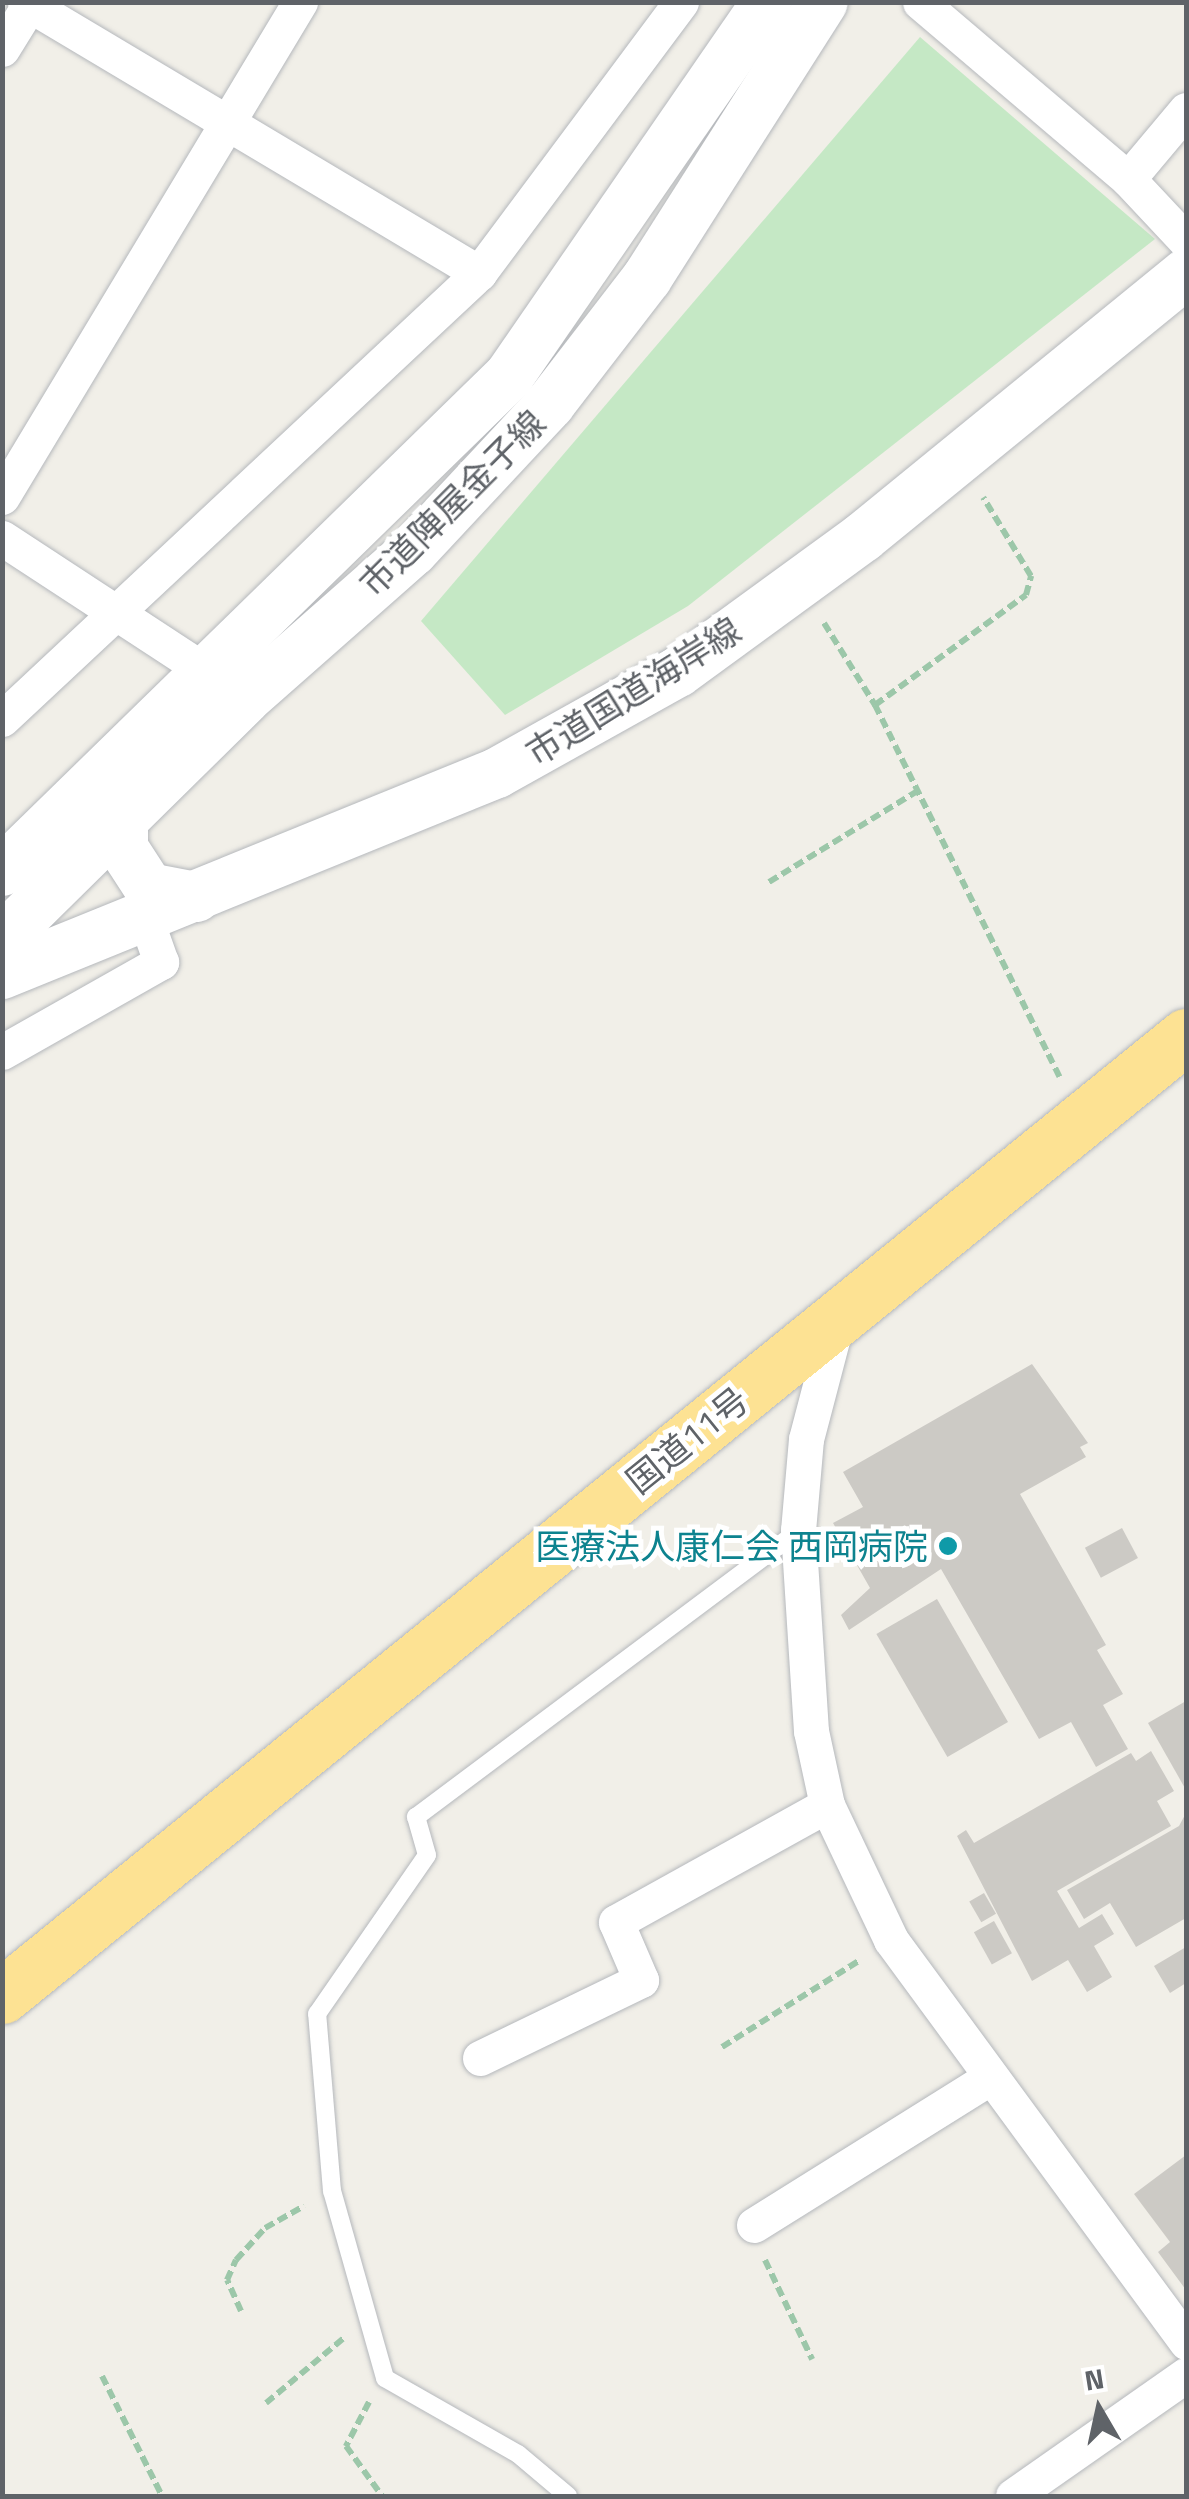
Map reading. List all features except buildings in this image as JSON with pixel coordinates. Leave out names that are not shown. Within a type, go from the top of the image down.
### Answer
[{"type":"highway","name":"国道11号","points":[[2,1996],[68,1938],[1186,1036]]},
{"type":"street","points":[[2,497],[300,2]]},
{"type":"street","points":[[2,719],[114,605],[479,273],[681,2]]},
{"type":"street","name":"市道陣屋金子線","points":[[2,939],[123,820],[226,685],[508,376],[767,2]]},
{"type":"street","name":"市道陣屋金子線","points":[[2,870],[226,685],[412,551],[550,404],[647,278],[824,2]]},
{"type":"street","points":[[920,2],[1128,179],[1186,241]]},
{"type":"street","points":[[2,49],[28,3],[479,273]]},
{"type":"street","points":[[1128,179],[1186,110]]},
{"type":"street","name":"市道国道海岸線","points":[[2,974],[497,773],[678,672],[800,584],[1186,274]]},
{"type":"street","points":[[2,538],[114,605],[226,685]]},
{"type":"street","points":[[123,820],[124,848],[149,888],[196,898]]},
{"type":"street","points":[[2,1052],[161,962],[145,917]]},
{"type":"street","points":[[837,1320],[806,1440],[798,1530],[811,1731],[827,1805],[891,1940],[988,2080],[1186,2342]]},
{"type":"street","points":[[480,2058],[641,1980],[616,1922],[827,1805]]},
{"type":"street","points":[[2,1969],[68,1938]]},
{"type":"street","points":[[754,2225],[988,2080]]},
{"type":"street","points":[[1013,2496],[1186,2375]]},
{"type":"lane","points":[[568,2496],[518,2454],[386,2378],[332,2190],[317,2014],[427,1855],[416,1817],[798,1530]]},
{"type":"path","points":[[875,704],[1026,594],[1031,576],[960,458]]},
{"type":"path","points":[[800,584],[875,704],[1082,1121]]},
{"type":"path","points":[[769,882],[919,790]]},
{"type":"path","points":[[722,2047],[891,1940]]},
{"type":"path","points":[[241,2311],[227,2280],[236,2260],[265,2228],[332,2190]]},
{"type":"path","points":[[754,2225],[812,2359]]},
{"type":"path","points":[[266,2402],[338,2340],[370,2326]]},
{"type":"path","points":[[102,2376],[162,2496]]},
{"type":"path","points":[[382,2496],[345,2434],[386,2378]]},
{"type":"green space","points":[[920,37],[1155,239],[688,606],[505,715],[421,621]]},
{"type":"place","name":"医療法人康仁会 西岡病院","points":[[948,1546]]}]
